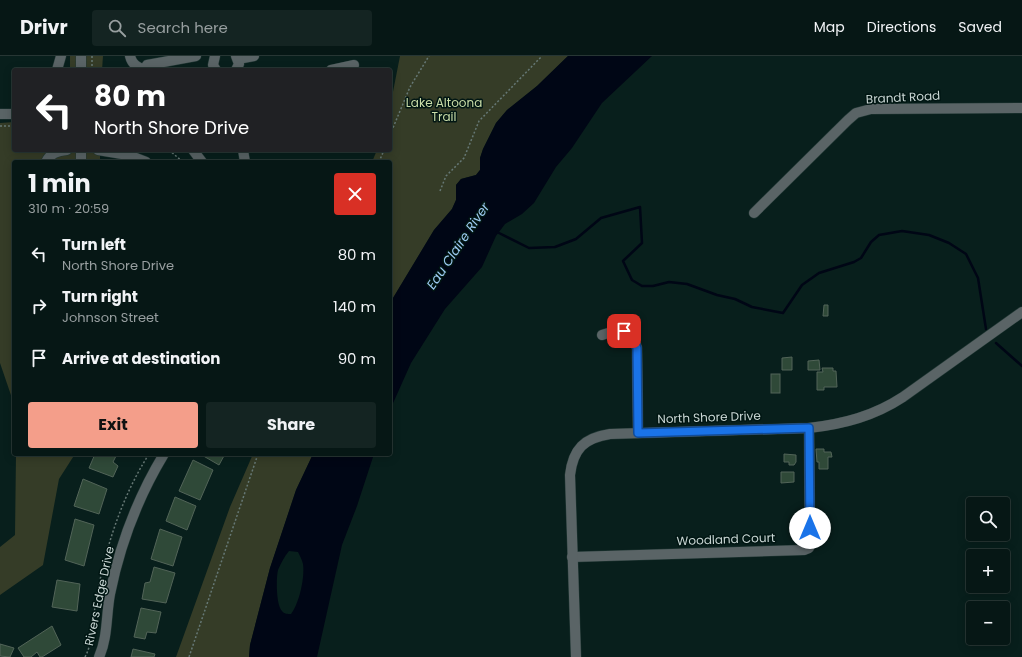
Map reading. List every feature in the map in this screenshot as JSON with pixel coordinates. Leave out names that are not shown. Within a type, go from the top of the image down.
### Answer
[{"type":"street","points":[[58,68],[62,56]]},
{"type":"street","points":[[62,56],[64,68]]},
{"type":"street","points":[[81,56],[81,68]]},
{"type":"street","points":[[130,56],[136,66],[140,68]]},
{"type":"street","points":[[145,68],[147,65],[196,56]]},
{"type":"street","points":[[237,68],[239,64],[237,58],[254,56]]},
{"type":"street","points":[[211,57],[215,68]]},
{"type":"street","points":[[343,68],[354,65]]},
{"type":"street","name":"Brandt Road","points":[[754,213],[856,113],[870,109],[1022,108]]},
{"type":"street","points":[[2,114],[12,111]]},
{"type":"street","points":[[47,160],[57,152]]},
{"type":"street","points":[[110,152],[128,155],[141,160]]},
{"type":"street","name":"North Shore Drive","points":[[576,657],[570,475],[571,466],[576,452],[587,441],[600,435],[809,428],[852,421],[890,406],[1022,312]]},
{"type":"street","points":[[602,335],[613,331],[624,331],[632,336],[636,342],[638,433]]},
{"type":"street","name":"Woodland Court","points":[[572,556],[804,550],[809,548],[809,428]]},
{"type":"street","name":"Rivers Edge Drive","points":[[99,657],[105,639],[110,593],[120,552],[138,502],[163,456]]},
{"type":"path","points":[[92,56],[92,68]]},
{"type":"path","points":[[392,130],[410,87],[429,56]]},
{"type":"path","points":[[440,191],[446,176],[464,158],[479,121],[542,56]]},
{"type":"path","points":[[0,126],[12,126]]},
{"type":"path","points":[[171,152],[181,160]]},
{"type":"path","points":[[189,657],[257,456]]},
{"type":"green space","points":[[70,56],[103,56],[102,68],[70,68]]},
{"type":"green space","name":"Lake Altoona Trail","points":[[400,56],[568,56],[537,86],[507,110],[496,123],[483,149],[480,158],[480,170],[476,175],[461,179],[456,185],[456,200],[452,209],[434,230],[392,300],[392,160],[373,160],[376,152],[392,152],[392,97]]},
{"type":"green space","points":[[12,122],[12,152],[100,152],[100,160],[12,160],[12,398],[0,363],[0,123]]},
{"type":"green space","points":[[16,456],[74,456],[59,479],[43,565],[0,595],[0,547],[15,535]]},
{"type":"green space","points":[[252,456],[312,456],[296,490],[270,568],[250,645],[249,657],[176,657],[230,507]]},
{"type":"water","name":"Eau Claire River","points":[[568,56],[652,56],[602,103],[572,148],[556,167],[534,203],[522,214],[505,224],[496,236],[482,267],[445,309],[411,363],[392,406],[392,300],[434,230],[452,209],[456,200],[456,185],[461,179],[476,175],[480,170],[480,158],[483,149],[496,123],[507,110],[537,86]]},
{"type":"water","points":[[312,456],[373,456],[342,545],[317,657],[249,657],[250,645],[270,568],[296,490]],"holes":[[[289,551],[298,552],[302,560],[302,583],[297,604],[291,614],[286,614],[280,608],[278,598],[278,570]]]},
{"type":"building","points":[[824,305],[828,305],[828,316],[823,316]]},
{"type":"building","points":[[792,357],[792,370],[782,370],[782,358]]},
{"type":"building","points":[[819,360],[820,370],[808,370],[808,361]]},
{"type":"building","points":[[822,368],[833,368],[833,371],[836,371],[837,387],[824,387],[824,390],[817,390],[817,372],[823,372]]},
{"type":"building","points":[[771,374],[780,374],[780,393],[771,393]]},
{"type":"building","points":[[816,449],[824,449],[824,452],[831,452],[832,457],[828,457],[828,469],[819,469]]},
{"type":"building","points":[[784,454],[796,455],[796,462],[794,465],[789,465],[789,462],[784,462]]},
{"type":"building","points":[[94,456],[116,456],[113,462],[118,466],[113,477],[89,468]]},
{"type":"building","points":[[203,456],[224,456],[219,465]]},
{"type":"building","points":[[193,460],[213,470],[200,500],[179,491]]},
{"type":"building","points":[[781,472],[794,472],[794,482],[781,483]]},
{"type":"building","points":[[83,479],[107,489],[99,514],[74,506]]},
{"type":"building","points":[[175,497],[196,506],[187,530],[166,521]]},
{"type":"building","points":[[75,519],[94,525],[84,566],[65,560]]},
{"type":"building","points":[[160,529],[182,537],[173,566],[151,559]]},
{"type":"building","points":[[154,567],[175,573],[166,603],[142,599],[145,583],[150,582]]},
{"type":"building","points":[[57,580],[80,584],[77,611],[52,607]]},
{"type":"building","points":[[141,608],[161,612],[156,633],[147,632],[145,639],[134,637]]},
{"type":"building","points":[[52,626],[61,645],[42,657],[40,657],[37,652],[31,657],[24,657],[18,648]]},
{"type":"building","points":[[0,644],[14,648],[10,657],[0,656]]},
{"type":"building","points":[[133,649],[155,654],[154,657],[131,657]]},
{"type":"waterway","points":[[497,232],[529,248],[555,247],[576,239],[601,218],[640,207],[642,243],[623,261],[632,280],[642,286],[653,286],[669,282],[687,284],[717,295],[735,299],[752,307],[783,313],[802,285],[819,273],[854,262],[861,258],[871,242],[879,235],[902,231],[929,235],[949,243],[966,254],[978,278],[986,329]]},
{"type":"waterway","points":[[996,343],[1022,366]]},
{"type":"route","points":[[624,331],[632,336],[636,342],[637,348],[638,433],[809,428],[810,528]]}]
